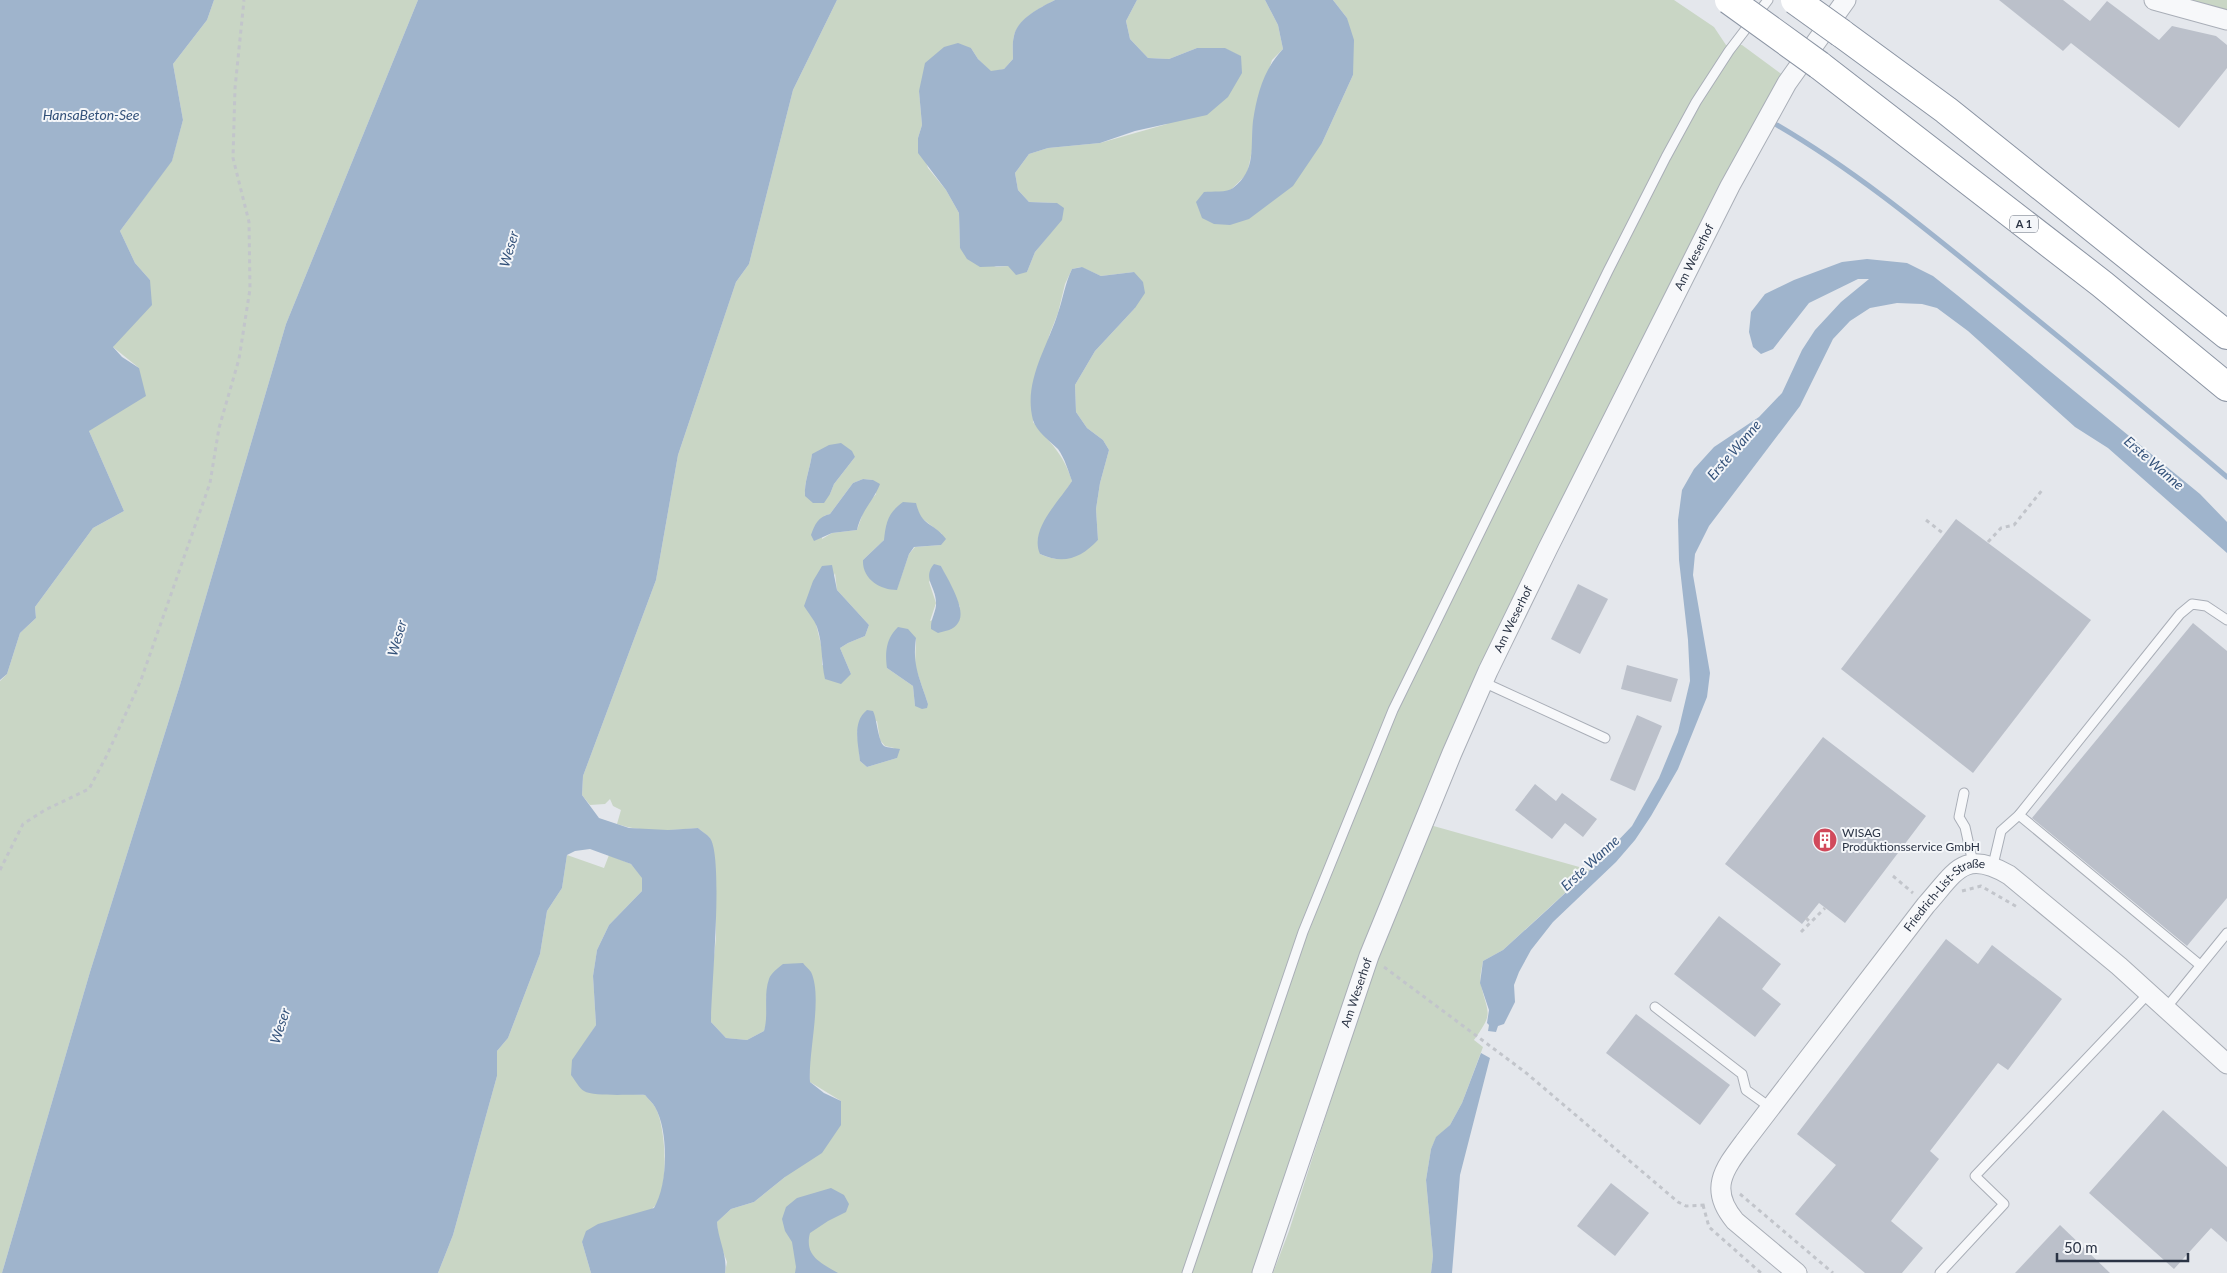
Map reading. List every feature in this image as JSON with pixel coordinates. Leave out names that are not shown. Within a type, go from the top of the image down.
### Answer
[{"type":"highway","name":"A 1","points":[[1729,0],[1819,64],[2102,284],[2227,387]]},
{"type":"highway","points":[[1795,0],[1946,110],[2227,335]]},
{"type":"street","points":[[2154,0],[2227,20]]},
{"type":"street","name":"Am Weserhof","points":[[1262,1273],[1370,956],[1452,753],[1483,682],[1548,548],[1730,186],[1787,83],[1845,1]]},
{"type":"street","name":"Friedrich-List-Straße","points":[[1722,1204],[1720,1183],[1729,1162],[1926,905],[1953,874],[1963,866],[1972,863],[1982,862],[1993,865],[2044,902],[2226,1060]]},
{"type":"street","points":[[1722,1204],[1735,1221],[1797,1273]]},
{"type":"lane","points":[[1187,1273],[1303,932],[1393,710],[1608,271],[1666,157],[1696,102],[1724,58],[1768,0]]},
{"type":"lane","points":[[1993,865],[2000,831],[2019,815],[2180,614],[2192,604],[2206,606],[2227,620]]},
{"type":"lane","points":[[1483,682],[1605,738]]},
{"type":"lane","points":[[1964,793],[1959,816],[1965,827],[1972,863]]},
{"type":"lane","points":[[2019,815],[2200,966]]},
{"type":"lane","points":[[2166,1008],[2227,933]]},
{"type":"lane","points":[[1940,1273],[2004,1204],[1975,1176],[2149,993]]},
{"type":"lane","points":[[1655,1007],[1742,1074],[1746,1090],[1771,1108]]},
{"type":"path","points":[[0,870],[23,824],[45,810],[89,789],[107,755],[141,680],[210,483],[219,428],[239,360],[250,289],[248,222],[233,158],[235,88],[244,0]]},
{"type":"path","points":[[1988,542],[2001,528],[2014,525],[2043,489]]},
{"type":"path","points":[[1926,520],[1944,534]]},
{"type":"path","points":[[1893,876],[1926,905]]},
{"type":"path","points":[[1956,898],[1962,891],[1981,886],[2021,910]]},
{"type":"path","points":[[1800,932],[1825,908]]},
{"type":"path","points":[[1806,918],[1810,922]]},
{"type":"path","points":[[1370,956],[1525,1072],[1678,1202],[1686,1206],[1722,1204]]},
{"type":"path","points":[[1739,1193],[1833,1273]]},
{"type":"path","points":[[1703,1206],[1710,1227],[1761,1273]]},
{"type":"green space","points":[[214,0],[418,0],[286,324],[180,685],[90,972],[2,1273],[0,1273],[0,681],[7,674],[20,633],[36,618],[35,607],[93,528],[124,511],[89,431],[139,368],[113,347],[150,280],[135,263],[120,231],[172,160],[183,120],[173,64],[207,20]]},
{"type":"green space","points":[[837,0],[1055,0],[1031,14],[1020,24],[1013,39],[1013,59],[1004,69],[991,72],[978,59],[971,48],[919,91],[922,125],[918,138],[928,168],[946,190],[959,213],[960,248],[996,267],[1008,266],[1027,272],[1035,252],[1048,236],[1057,203],[1029,202],[1018,190],[1015,173],[1029,154],[1048,148],[1100,143],[1167,124],[1197,48],[1169,59],[1148,58],[1130,39],[1126,21],[1137,0],[1265,0],[1278,25],[1283,49],[1272,60],[1253,123],[1252,151],[1247,174],[1202,218],[1322,143],[1353,75],[1347,18],[1333,0],[1674,0],[1714,27],[1726,45],[1742,45],[1784,76],[1756,119],[1509,612],[1257,1273],[725,1273],[727,1262],[718,1238],[717,1222],[731,1209],[754,1202],[785,1177],[841,1101],[810,1082],[809,1064],[766,995],[768,1018],[764,1031],[747,1040],[726,1038],[711,1022],[711,983],[716,938],[715,860],[710,838],[698,828],[647,830],[617,824],[621,810],[613,806],[610,799],[605,804],[590,805],[582,795],[583,776],[656,580],[678,455],[736,282],[749,264],[793,90]],"holes":[[[1081,267],[1101,276],[1134,272],[1135,308],[1095,351],[1075,385],[1076,412],[1087,428],[1103,440],[1109,450],[1100,483],[1096,509],[1098,540],[1071,557],[1057,559],[1040,554],[1057,505],[1072,481],[1065,463],[1033,422],[1049,336],[1058,313],[1065,284],[1072,269]],[[812,454],[855,457],[834,484],[830,494],[805,496],[805,486]],[[863,479],[873,480],[876,494],[865,507],[857,530],[832,533],[822,539],[824,516],[830,514],[853,483]],[[919,516],[942,534],[941,545],[915,547],[909,554],[897,589],[863,560],[884,540]],[[941,566],[960,607],[930,621],[936,603],[929,582]],[[835,573],[837,590],[869,625],[865,636],[840,648],[851,674],[822,665],[822,649],[816,624]],[[916,638],[915,666],[928,704],[915,706],[913,686],[887,668]],[[877,721],[880,740],[885,746],[894,748],[897,758],[867,767],[860,761],[857,731]]]},
{"type":"green space","points":[[2180,0],[2227,0],[2227,14]]},
{"type":"green space","points":[[1430,825],[1590,870],[1503,950],[1483,961],[1480,982],[1488,1013],[1485,1024],[1474,1040],[1483,1047],[1462,1103],[1450,1125],[1436,1138],[1431,1149],[1426,1180],[1433,1256],[1431,1273],[1273,1273],[1289,1231],[1374,966]]},
{"type":"green space","points":[[567,855],[604,868],[609,855],[631,864],[643,878],[642,891],[609,925],[597,950],[593,976],[596,1025],[585,1042],[621,1093],[645,1095],[655,1107],[662,1128],[665,1158],[659,1199],[650,1210],[633,1216],[582,1242],[591,1273],[438,1273],[453,1235],[497,1076],[497,1051],[508,1038],[540,954],[547,911],[562,888]]},
{"type":"water","name":"HansaBeton-See","points":[[0,0],[214,0],[207,20],[173,64],[183,120],[172,161],[120,231],[135,263],[150,280],[152,305],[113,347],[122,357],[139,368],[146,396],[89,431],[124,511],[93,528],[35,607],[36,618],[20,633],[7,674],[0,680]]},
{"type":"water","name":"Weser","points":[[418,0],[837,0],[793,90],[749,264],[736,282],[678,455],[656,580],[583,776],[582,795],[599,818],[629,828],[668,830],[698,828],[710,838],[714,850],[716,871],[716,926],[711,1022],[726,1038],[747,1040],[764,1031],[766,992],[770,977],[783,964],[803,963],[811,972],[816,996],[810,1082],[824,1093],[841,1101],[841,1125],[822,1153],[785,1177],[754,1202],[731,1209],[717,1222],[725,1260],[725,1273],[591,1273],[582,1242],[586,1231],[598,1224],[654,1208],[662,1186],[665,1143],[660,1117],[645,1095],[589,1093],[580,1088],[571,1075],[572,1060],[596,1025],[593,976],[597,950],[609,925],[642,891],[642,878],[631,864],[590,849],[575,851],[567,855],[562,888],[547,911],[540,954],[508,1038],[497,1051],[497,1076],[453,1235],[438,1273],[2,1273],[90,972],[180,685],[286,324]]},
{"type":"water","points":[[1055,0],[1137,0],[1126,21],[1130,39],[1148,58],[1169,59],[1197,48],[1225,48],[1241,56],[1242,73],[1228,97],[1207,115],[1135,131],[1100,143],[1048,148],[1029,154],[1015,173],[1018,190],[1029,202],[1057,203],[1064,208],[1062,220],[1035,252],[1027,272],[1016,275],[1008,266],[980,267],[967,259],[960,248],[959,213],[946,190],[918,153],[918,138],[922,125],[919,91],[925,63],[944,47],[958,43],[971,48],[978,59],[991,71],[1004,69],[1013,59],[1013,39],[1020,24],[1030,14]]},
{"type":"water","points":[[1265,0],[1333,0],[1347,18],[1354,40],[1353,75],[1322,143],[1293,186],[1249,219],[1230,225],[1214,224],[1202,218],[1196,202],[1204,192],[1230,190],[1246,174],[1251,157],[1253,121],[1259,92],[1266,73],[1283,49],[1278,25]]},
{"type":"water","name":"Erste Wanne","points":[[1867,259],[1907,263],[1933,276],[1957,295],[2200,494],[2227,522],[2227,553],[2108,448],[2075,427],[1968,331],[1937,308],[1922,304],[1897,303],[1870,308],[1850,321],[1833,339],[1800,406],[1709,526],[1695,554],[1693,575],[1710,673],[1707,697],[1678,769],[1635,840],[1616,862],[1553,922],[1531,950],[1514,985],[1515,1002],[1504,1024],[1498,1026],[1496,1032],[1488,1031],[1489,1010],[1480,983],[1483,961],[1503,950],[1590,870],[1632,826],[1659,778],[1678,732],[1690,681],[1688,640],[1679,560],[1678,520],[1682,490],[1694,469],[1714,447],[1759,417],[1782,393],[1802,350],[1815,330],[1841,302],[1869,279],[1858,279],[1809,303],[1773,349],[1761,354],[1753,347],[1749,332],[1751,312],[1765,294],[1794,280],[1842,262]]},
{"type":"water","points":[[1082,267],[1101,276],[1134,272],[1143,282],[1145,293],[1135,308],[1095,351],[1075,385],[1076,412],[1087,428],[1103,440],[1109,450],[1100,483],[1096,509],[1098,540],[1079,555],[1072,558],[1057,559],[1040,554],[1038,545],[1039,535],[1047,516],[1072,481],[1058,449],[1040,432],[1033,420],[1031,392],[1038,365],[1072,269]]},
{"type":"water","points":[[841,443],[852,451],[855,457],[834,484],[824,503],[813,503],[805,496],[805,486],[812,454],[829,445]]},
{"type":"water","points":[[863,479],[873,480],[880,484],[862,516],[857,530],[832,533],[814,541],[811,535],[818,522],[830,514],[853,483]]},
{"type":"water","points":[[903,502],[916,503],[925,521],[946,539],[941,545],[914,547],[909,554],[897,590],[884,588],[873,582],[863,567],[863,560],[884,540],[889,518],[894,510]]},
{"type":"water","points":[[934,564],[941,566],[956,594],[960,611],[960,618],[954,627],[938,633],[931,629],[936,602],[929,574]]},
{"type":"water","points":[[832,565],[837,590],[869,625],[865,636],[840,648],[851,674],[841,684],[825,679],[819,633],[804,606],[813,581],[822,566]]},
{"type":"water","points":[[898,627],[908,629],[916,638],[916,664],[928,704],[927,708],[922,709],[915,706],[913,686],[887,668],[887,646],[891,636]]},
{"type":"water","points":[[867,710],[873,711],[880,740],[884,746],[900,749],[897,758],[867,767],[860,761],[857,733],[859,720]]},
{"type":"water","points":[[1481,1053],[1490,1058],[1460,1175],[1452,1273],[1431,1273],[1433,1256],[1426,1180],[1431,1149],[1436,1137],[1450,1125],[1462,1103]]},
{"type":"water","points":[[831,1188],[844,1195],[849,1204],[846,1212],[810,1233],[809,1248],[815,1258],[838,1273],[795,1273],[796,1267],[792,1242],[785,1231],[782,1219],[786,1207],[797,1198]]},
{"type":"building","points":[[1999,0],[2063,0],[2090,21],[2107,1],[2159,40],[2172,26],[2216,36],[2227,45],[2227,68],[2179,128],[2071,43],[2063,51]]},
{"type":"building","points":[[1956,519],[2091,620],[1973,773],[1841,669]]},
{"type":"building","points":[[1578,584],[1608,599],[1580,654],[1551,639]]},
{"type":"building","points":[[2193,623],[2227,651],[2227,898],[2187,946],[2032,818]]},
{"type":"building","points":[[1627,665],[1678,679],[1671,702],[1621,689]]},
{"type":"building","points":[[1637,715],[1662,726],[1635,791],[1610,780]]},
{"type":"building","name":"WISAG Produktionsservice GmbH","points":[[1823,737],[1926,816],[1845,923],[1819,903],[1802,924],[1725,864]]},
{"type":"building","points":[[1535,784],[1556,801],[1562,793],[1597,819],[1583,837],[1565,823],[1552,839],[1515,810]]},
{"type":"building","points":[[1719,916],[1781,964],[1762,989],[1781,1004],[1755,1037],[1674,974]]},
{"type":"building","points":[[1946,939],[1978,964],[1992,945],[2062,999],[2008,1070],[1998,1063],[1930,1151],[1939,1159],[1891,1221],[1923,1248],[1902,1273],[1865,1273],[1795,1214],[1836,1165],[1797,1134]]},
{"type":"building","points":[[1636,1014],[1730,1085],[1700,1125],[1606,1053]]},
{"type":"building","points":[[2163,1110],[2227,1167],[2227,1242],[2211,1228],[2174,1269],[2089,1193]]},
{"type":"building","points":[[1611,1183],[1649,1213],[1615,1256],[1577,1226]]},
{"type":"building","points":[[2060,1225],[2110,1273],[2015,1273]]},
{"type":"waterway","points":[[1777,125],[1833,161],[1913,220],[2080,354],[2227,477]]},
{"type":"place","name":"WISAG Produktionsservice GmbH","points":[[1825,840]]}]
